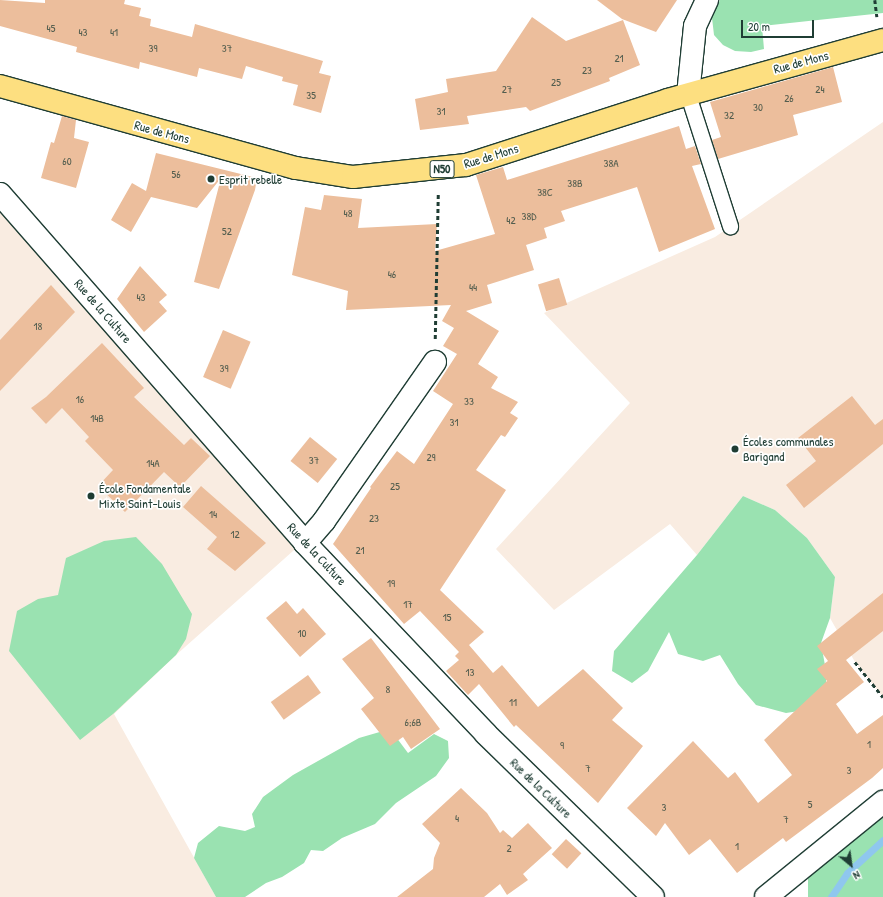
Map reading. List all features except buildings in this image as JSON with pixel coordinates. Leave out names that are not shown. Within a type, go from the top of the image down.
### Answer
[{"type":"main road","name":"Rue de Mons","points":[[0,86],[296,168],[353,177],[466,165],[688,95],[883,40]]},
{"type":"street","points":[[688,95],[695,26],[707,0]]},
{"type":"street","name":"Rue de la Culture","points":[[0,194],[305,543],[486,734],[653,897]]},
{"type":"street","points":[[305,543],[324,521],[434,362]]},
{"type":"street","points":[[766,897],[883,802]]},
{"type":"lane","points":[[688,95],[730,226]]},
{"type":"path","points":[[434,362],[438,169]]},
{"type":"path","points":[[855,662],[883,697]]},
{"type":"shaded area","name":"Écoles communales Barigand","points":[[883,122],[883,697],[855,662],[830,618],[835,577],[807,538],[775,510],[743,496],[697,555],[670,524],[554,610],[496,549],[630,403],[544,313],[715,237]]},
{"type":"shaded area","points":[[0,194],[305,543],[293,551],[176,655],[114,714],[216,897],[0,897]]},
{"type":"green space","points":[[720,0],[883,0],[883,13],[762,26],[764,49],[751,52],[735,51],[723,45],[714,35],[712,18]]},
{"type":"green space","points":[[743,496],[775,510],[807,538],[835,577],[830,618],[821,643],[826,671],[826,698],[812,709],[786,713],[756,705],[738,684],[720,655],[703,661],[678,654],[669,632],[648,671],[632,683],[612,671],[614,651],[697,555]]},
{"type":"green space","points":[[136,537],[162,564],[192,614],[186,639],[176,655],[113,714],[80,740],[9,651],[17,611],[38,599],[58,595],[66,558],[104,541]]},
{"type":"green space","points":[[390,729],[408,753],[434,734],[448,741],[449,758],[436,776],[396,803],[375,824],[342,838],[323,851],[311,850],[304,863],[282,877],[266,883],[245,897],[216,897],[194,858],[198,843],[219,826],[245,831],[255,827],[252,814],[263,797],[293,775],[359,738]]},
{"type":"green space","points":[[883,802],[883,897],[808,897],[808,865]]},
{"type":"waterway","points":[[831,897],[847,873],[883,840]]},
{"type":"place","name":"Esprit rebelle","points":[[211,179]]},
{"type":"place","name":"Écoles communales Barigand","points":[[735,449]]},
{"type":"place","name":"École Fondamentale Mixte Saint-Louis","points":[[91,496]]}]
